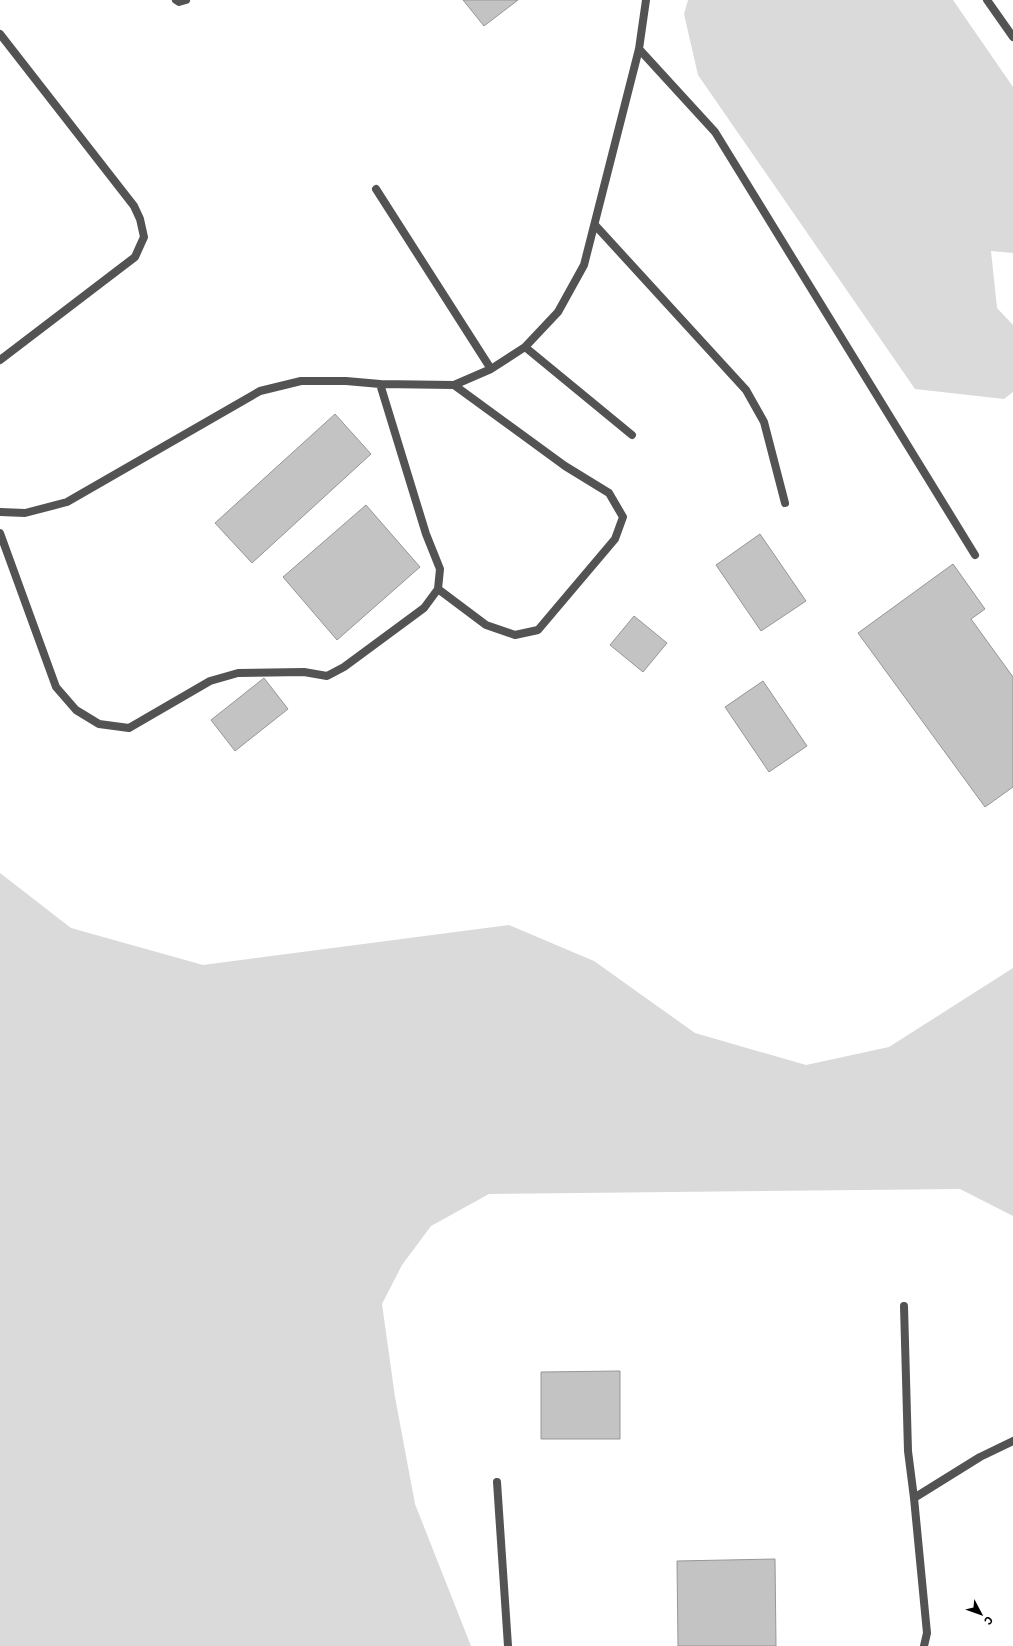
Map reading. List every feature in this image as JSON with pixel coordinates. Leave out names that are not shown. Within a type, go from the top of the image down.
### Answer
[{"type":"lane","points":[[176,0],[180,2],[186,0]]},
{"type":"lane","points":[[0,512],[25,513],[66,502],[260,391],[301,381],[454,385],[491,369],[524,347],[558,312],[584,265],[639,49],[646,0]]},
{"type":"lane","points":[[987,0],[1013,37]]},
{"type":"lane","points":[[0,34],[134,206],[140,219],[144,237],[135,258],[0,360]]},
{"type":"lane","points":[[639,49],[715,132],[975,555]]},
{"type":"lane","points":[[376,189],[491,369]]},
{"type":"lane","points":[[595,225],[746,390],[764,422],[785,504]]},
{"type":"lane","points":[[524,347],[632,434]]},
{"type":"lane","points":[[0,533],[56,687],[76,710],[99,724],[129,728],[210,681],[238,673],[304,672],[327,676],[344,667],[424,608],[438,589],[440,569],[426,534],[380,384]]},
{"type":"lane","points":[[438,589],[486,625],[515,636],[538,630],[615,539],[623,517],[609,493],[565,466],[454,385]]},
{"type":"lane","points":[[904,1306],[908,1451],[927,1633],[924,1646]]},
{"type":"lane","points":[[914,1498],[980,1457],[1013,1441]]},
{"type":"lane","points":[[497,1482],[508,1646]]},
{"type":"shaded area","points":[[688,0],[953,0],[1013,87],[1013,253],[991,251],[997,308],[1013,325],[1013,392],[1004,399],[915,389],[698,75],[684,14]]},
{"type":"shaded area","points":[[0,873],[71,928],[203,965],[509,925],[594,961],[695,1033],[806,1065],[889,1047],[1013,968],[1013,1216],[960,1189],[489,1194],[431,1226],[402,1265],[382,1304],[395,1397],[415,1504],[471,1646],[0,1646]]},
{"type":"building","points":[[463,0],[518,0],[484,26]]},
{"type":"building","points":[[335,414],[371,454],[252,563],[215,523]]},
{"type":"building","points":[[366,505],[420,567],[337,640],[283,577]]},
{"type":"building","points":[[760,534],[806,601],[761,631],[716,565]]},
{"type":"building","points":[[953,564],[985,609],[971,619],[1013,677],[1013,787],[985,807],[858,633]]},
{"type":"building","points":[[634,616],[667,643],[643,672],[610,645]]},
{"type":"building","points":[[264,678],[288,709],[235,751],[211,720]]},
{"type":"building","points":[[763,681],[807,746],[769,772],[725,707]]},
{"type":"building","points":[[620,1371],[620,1439],[541,1439],[541,1372]]},
{"type":"building","points":[[775,1559],[776,1646],[678,1646],[677,1561]]}]
